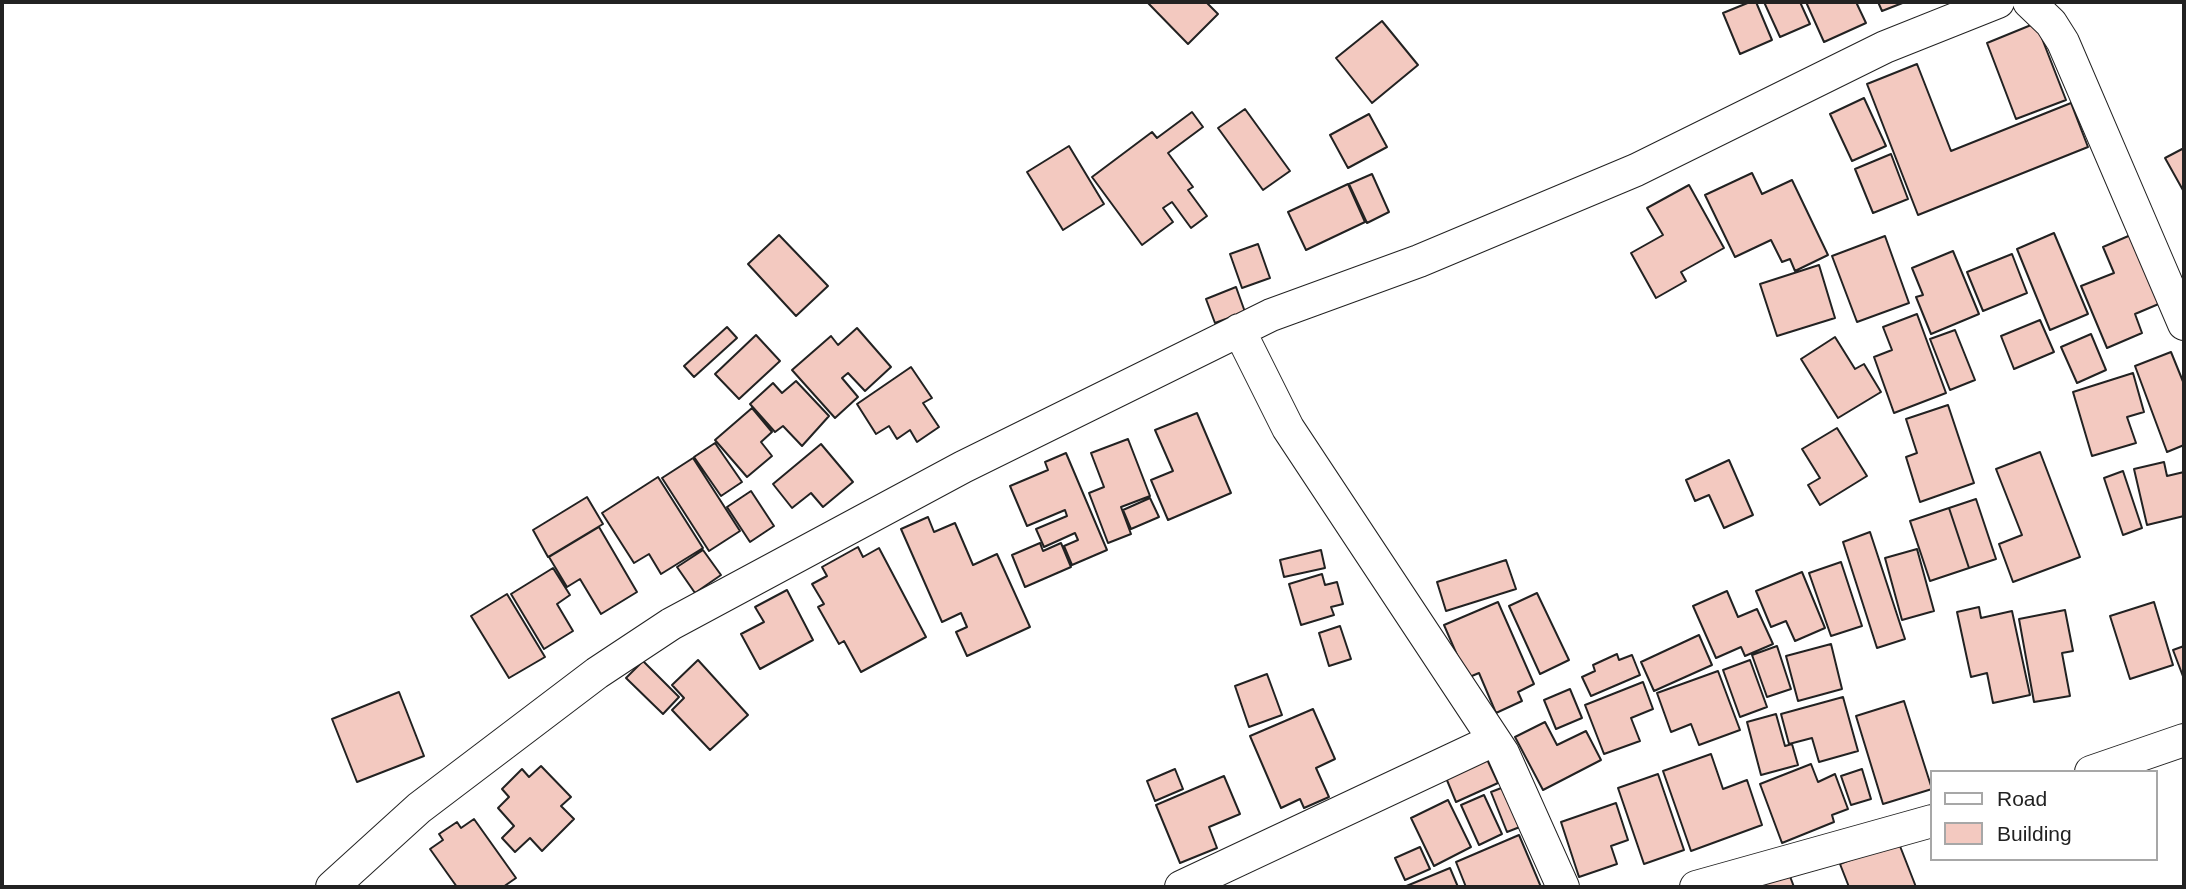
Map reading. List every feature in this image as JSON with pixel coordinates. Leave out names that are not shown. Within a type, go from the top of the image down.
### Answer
[{"type":"street","points":[[332,887],[419,808],[484,756],[597,673],[671,624],[963,467],[1271,315],[1419,261],[1636,170],[1885,47],[1998,2]]},
{"type":"street","points":[[2029,2],[2051,23],[2063,42],[2184,324]]},
{"type":"street","points":[[1239,330],[1288,428],[1503,753],[1563,887]]},
{"type":"street","points":[[1181,887],[1494,740]]},
{"type":"street","points":[[2097,770],[2184,740]]},
{"type":"street","points":[[1696,887],[1930,822]]},
{"type":"building","points":[[1147,2],[1206,2],[1218,14],[1188,44]]},
{"type":"building","points":[[1756,2],[1772,40],[1740,54],[1723,13]]},
{"type":"building","points":[[1764,2],[1800,2],[1810,24],[1780,37]]},
{"type":"building","points":[[1806,2],[1856,2],[1866,23],[1824,42]]},
{"type":"building","points":[[1878,2],[1905,2],[1882,11]]},
{"type":"building","points":[[1382,21],[1418,65],[1372,103],[1336,58]]},
{"type":"building","points":[[2036,23],[2066,100],[2016,119],[1987,43]]},
{"type":"building","points":[[1917,64],[1951,151],[2071,103],[2088,147],[1918,215],[1867,84]]},
{"type":"building","points":[[1864,98],[1886,146],[1852,161],[1830,114]]},
{"type":"building","points":[[1245,109],[1290,171],[1263,190],[1218,128]]},
{"type":"building","points":[[1192,112],[1203,127],[1168,153],[1193,187],[1188,190],[1207,216],[1191,228],[1172,202],[1163,208],[1173,222],[1142,245],[1092,177],[1152,132],[1157,138]]},
{"type":"building","points":[[1369,114],[1387,147],[1348,168],[1330,135]]},
{"type":"building","points":[[1069,146],[1104,204],[1063,230],[1027,172]]},
{"type":"building","points":[[2184,148],[2184,192],[2165,158]]},
{"type":"building","points":[[1891,154],[1908,199],[1873,213],[1855,169]]},
{"type":"building","points":[[1752,173],[1762,194],[1792,180],[1828,255],[1795,271],[1790,259],[1782,262],[1771,240],[1735,257],[1705,195]]},
{"type":"building","points":[[1372,174],[1389,212],[1367,223],[1349,184]]},
{"type":"building","points":[[1348,184],[1365,222],[1306,250],[1288,212]]},
{"type":"building","points":[[1689,185],[1724,248],[1681,272],[1686,281],[1656,298],[1631,253],[1663,235],[1647,208]]},
{"type":"building","points":[[2054,233],[2088,314],[2050,330],[2017,249]]},
{"type":"building","points":[[2133,234],[2161,303],[2135,314],[2142,333],[2107,348],[2081,286],[2114,273],[2103,247]]},
{"type":"building","points":[[779,235],[828,286],[796,316],[748,264]]},
{"type":"building","points":[[1885,236],[1909,303],[1857,322],[1832,256]]},
{"type":"building","points":[[1258,244],[1270,278],[1242,288],[1230,254]]},
{"type":"building","points":[[1953,251],[1979,314],[1931,334],[1916,297],[1923,295],[1912,268]]},
{"type":"building","points":[[2012,254],[2027,293],[1983,311],[1967,272]]},
{"type":"building","points":[[1819,265],[1835,318],[1777,336],[1760,284]]},
{"type":"building","points":[[1236,287],[1245,312],[1215,323],[1206,299]]},
{"type":"building","points":[[1917,314],[1946,393],[1894,413],[1874,357],[1892,350],[1883,327]]},
{"type":"building","points":[[2040,320],[2054,352],[2014,369],[2001,336]]},
{"type":"building","points":[[727,327],[737,338],[694,377],[684,366]]},
{"type":"building","points":[[857,328],[891,367],[865,391],[848,373],[842,378],[858,397],[835,418],[792,370],[831,336],[838,345]]},
{"type":"building","points":[[1955,330],[1975,380],[1950,390],[1930,339]]},
{"type":"building","points":[[2091,334],[2106,370],[2077,383],[2061,347]]},
{"type":"building","points":[[756,335],[780,361],[739,399],[715,374]]},
{"type":"building","points":[[1835,337],[1855,369],[1864,364],[1881,392],[1838,418],[1801,359]]},
{"type":"building","points":[[2171,352],[2184,384],[2184,445],[2167,452],[2135,366]]},
{"type":"building","points":[[911,367],[932,398],[923,403],[939,427],[917,442],[910,430],[897,439],[889,426],[876,434],[857,404]]},
{"type":"building","points":[[2133,373],[2144,412],[2127,417],[2136,443],[2092,456],[2073,392]]},
{"type":"building","points":[[796,381],[829,416],[802,446],[783,426],[775,432],[750,404],[773,383],[782,393]]},
{"type":"building","points":[[1948,405],[1974,483],[1920,502],[1906,457],[1917,453],[1906,419]]},
{"type":"building","points":[[752,408],[772,432],[761,442],[772,456],[747,477],[715,440]]},
{"type":"building","points":[[1197,413],[1231,493],[1168,520],[1151,480],[1173,471],[1155,430]]},
{"type":"building","points":[[1837,428],[1867,476],[1820,505],[1808,485],[1820,478],[1802,449]]},
{"type":"building","points":[[1128,439],[1150,496],[1121,507],[1131,534],[1108,543],[1089,493],[1104,487],[1091,453]]},
{"type":"building","points":[[715,443],[742,482],[721,496],[694,457]]},
{"type":"building","points":[[821,444],[853,482],[823,507],[811,493],[792,508],[773,484]]},
{"type":"building","points":[[2040,452],[2080,557],[2013,582],[1999,544],[2022,535],[1996,469]]},
{"type":"building","points":[[1066,453],[1107,550],[1072,565],[1064,546],[1078,540],[1075,533],[1044,547],[1036,529],[1067,516],[1065,510],[1027,526],[1010,486],[1048,470],[1045,462]]},
{"type":"building","points":[[693,458],[740,531],[709,551],[662,478]]},
{"type":"building","points":[[1729,460],[1753,515],[1724,528],[1709,495],[1695,501],[1686,480]]},
{"type":"building","points":[[2164,462],[2167,476],[2184,472],[2184,516],[2147,525],[2134,469]]},
{"type":"building","points":[[2123,471],[2142,528],[2123,535],[2104,478]]},
{"type":"building","points":[[658,477],[703,548],[661,574],[649,554],[634,563],[602,513]]},
{"type":"building","points":[[751,491],[774,526],[750,542],[727,507]]},
{"type":"building","points":[[587,497],[603,524],[548,557],[533,530]]},
{"type":"building","points":[[1150,498],[1159,517],[1131,529],[1123,510]]},
{"type":"building","points":[[1976,499],[1996,559],[1969,568],[1949,508]]},
{"type":"building","points":[[1949,508],[1969,568],[1930,581],[1910,521]]},
{"type":"building","points":[[928,517],[934,532],[955,523],[973,565],[997,554],[1030,627],[967,656],[956,632],[967,627],[961,613],[942,622],[901,529]]},
{"type":"building","points":[[599,527],[637,592],[601,614],[580,579],[567,587],[549,557]]},
{"type":"building","points":[[1870,532],[1905,639],[1877,648],[1843,542]]},
{"type":"building","points":[[1040,543],[1043,551],[1061,543],[1071,567],[1025,587],[1012,555]]},
{"type":"building","points":[[858,547],[863,557],[879,548],[926,637],[861,672],[844,641],[839,644],[818,607],[824,604],[812,584],[827,576],[822,567]]},
{"type":"building","points":[[1917,549],[1934,611],[1902,620],[1885,558]]},
{"type":"building","points":[[703,550],[721,575],[695,593],[677,567]]},
{"type":"building","points":[[1321,550],[1325,568],[1284,577],[1280,560]]},
{"type":"building","points":[[1506,560],[1516,589],[1446,611],[1437,582]]},
{"type":"building","points":[[1841,562],[1862,626],[1831,636],[1809,573]]},
{"type":"building","points":[[553,568],[570,595],[557,604],[573,631],[544,649],[511,594]]},
{"type":"building","points":[[1802,572],[1825,628],[1795,641],[1786,621],[1771,627],[1756,591]]},
{"type":"building","points":[[1322,574],[1325,585],[1337,582],[1343,604],[1331,607],[1334,615],[1301,625],[1289,584]]},
{"type":"building","points":[[787,590],[813,640],[760,669],[741,634],[764,622],[755,607]]},
{"type":"building","points":[[1727,591],[1738,617],[1757,609],[1773,644],[1745,656],[1741,647],[1716,658],[1693,606]]},
{"type":"building","points":[[1537,593],[1569,660],[1540,674],[1509,606]]},
{"type":"building","points":[[507,594],[545,657],[509,678],[471,616]]},
{"type":"building","points":[[1498,602],[1534,684],[1518,692],[1522,701],[1496,713],[1479,673],[1467,678],[1444,625]]},
{"type":"building","points":[[2154,602],[2173,665],[2130,679],[2110,616]]},
{"type":"building","points":[[1979,607],[1981,618],[2012,611],[2030,695],[1993,703],[1987,673],[1971,677],[1957,612]]},
{"type":"building","points":[[2065,610],[2073,651],[2062,653],[2070,696],[2034,702],[2019,619]]},
{"type":"building","points":[[1340,626],[1351,659],[1329,666],[1319,633]]},
{"type":"building","points":[[1699,635],[1712,665],[1654,691],[1641,662]]},
{"type":"building","points":[[1831,644],[1842,689],[1798,701],[1786,656]]},
{"type":"building","points":[[1777,646],[1791,689],[1767,697],[1752,655]]},
{"type":"building","points":[[2184,646],[2184,679],[2173,650]]},
{"type":"building","points":[[1617,654],[1619,660],[1632,655],[1640,675],[1591,696],[1582,677],[1595,671],[1593,665]]},
{"type":"building","points":[[698,660],[748,715],[710,750],[672,710],[684,698],[672,685]]},
{"type":"building","points":[[1750,660],[1767,707],[1740,717],[1723,670]]},
{"type":"building","points":[[643,661],[679,697],[663,714],[626,678]]},
{"type":"building","points":[[1718,671],[1740,730],[1699,745],[1691,724],[1671,732],[1657,693]]},
{"type":"building","points":[[1267,674],[1282,715],[1249,727],[1235,686]]},
{"type":"building","points":[[1643,682],[1653,709],[1631,718],[1640,741],[1604,754],[1585,705]]},
{"type":"building","points":[[1570,689],[1582,718],[1556,729],[1544,700]]},
{"type":"building","points":[[399,692],[424,756],[357,782],[332,719]]},
{"type":"building","points":[[1843,697],[1858,751],[1819,762],[1812,738],[1789,744],[1781,714]]},
{"type":"building","points":[[1904,701],[1930,790],[1883,804],[1856,716]]},
{"type":"building","points":[[1313,709],[1335,759],[1316,768],[1329,797],[1304,808],[1300,799],[1281,808],[1250,736]]},
{"type":"building","points":[[1776,714],[1785,746],[1792,744],[1798,765],[1761,775],[1747,722]]},
{"type":"building","points":[[1545,722],[1557,745],[1586,731],[1601,760],[1543,790],[1515,737]]},
{"type":"building","points":[[1711,754],[1723,789],[1747,780],[1762,825],[1691,851],[1663,771]]},
{"type":"building","points":[[1485,755],[1498,783],[1456,802],[1444,773]]},
{"type":"building","points":[[1811,764],[1818,782],[1835,774],[1848,809],[1832,815],[1834,822],[1782,843],[1760,784]]},
{"type":"building","points":[[541,766],[571,797],[561,806],[574,819],[542,851],[530,838],[515,852],[502,838],[514,826],[498,808],[509,797],[502,789],[522,769],[529,777]]},
{"type":"building","points":[[1175,769],[1183,789],[1155,801],[1147,781]]},
{"type":"building","points":[[1862,769],[1871,799],[1851,805],[1841,776]]},
{"type":"building","points":[[1658,774],[1684,850],[1644,864],[1618,788]]},
{"type":"building","points":[[1224,776],[1240,814],[1209,827],[1217,848],[1180,863],[1156,805]]},
{"type":"building","points":[[1509,785],[1525,825],[1507,832],[1491,792]]},
{"type":"building","points":[[1484,795],[1502,834],[1479,845],[1461,805]]},
{"type":"building","points":[[1448,800],[1471,847],[1434,866],[1411,818]]},
{"type":"building","points":[[1616,803],[1628,840],[1611,846],[1617,864],[1579,877],[1561,822]]},
{"type":"building","points":[[474,819],[516,878],[503,887],[457,887],[430,849],[443,840],[439,834],[457,822],[461,828]]},
{"type":"building","points":[[1519,835],[1541,887],[1466,887],[1456,862]]},
{"type":"building","points":[[1898,841],[1916,887],[1849,887],[1840,864]]},
{"type":"building","points":[[1420,847],[1430,869],[1405,880],[1395,858]]},
{"type":"building","points":[[1450,868],[1458,887],[1404,887]]},
{"type":"building","points":[[1788,871],[1794,887],[1745,887]]}]
